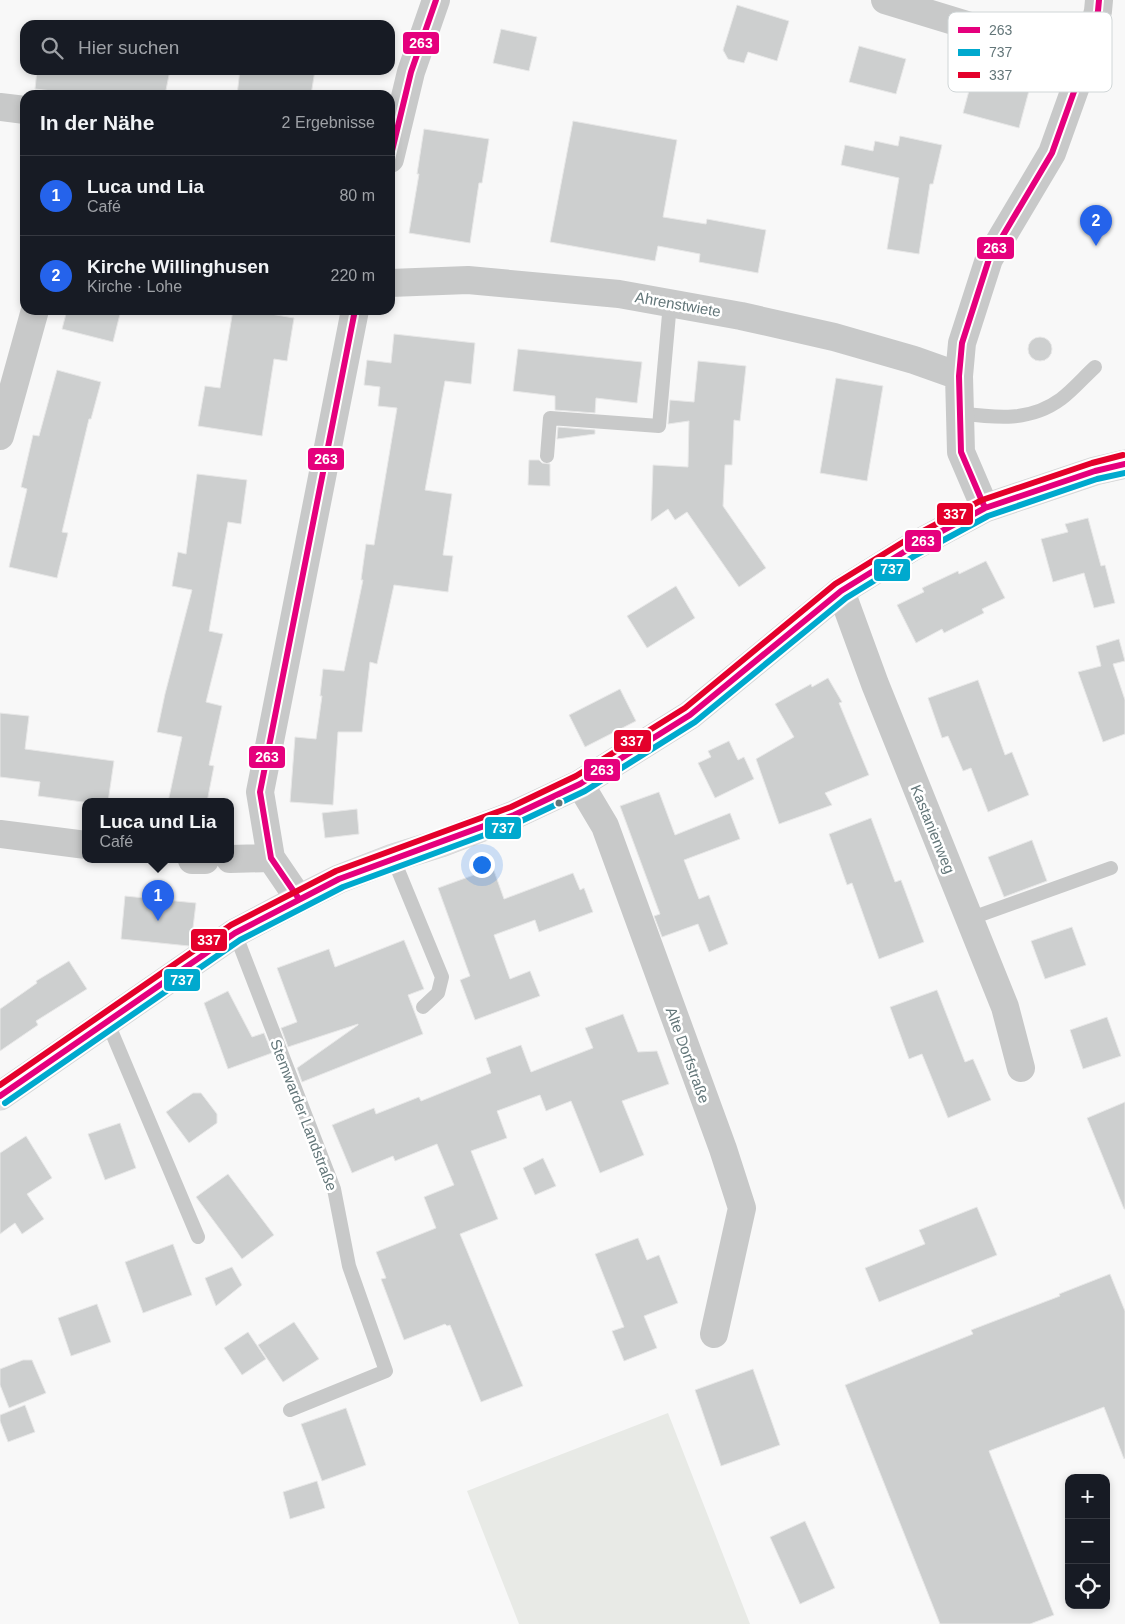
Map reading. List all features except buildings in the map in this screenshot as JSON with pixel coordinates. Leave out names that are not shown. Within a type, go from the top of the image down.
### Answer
[{"type":"street","points":[[395,138],[411,72],[436,0]]},
{"type":"street","points":[[885,0],[948,19]]},
{"type":"street","points":[[985,508],[962,452],[959,376],[962,343],[990,259],[1052,153],[1074,92]]},
{"type":"street","points":[[0,107],[20,109]]},
{"type":"street","name":"Ahrenstwiete","points":[[395,283],[468,280],[619,294],[741,316],[834,337],[914,360],[959,376]]},
{"type":"street","points":[[0,436],[8,376],[33,315]]},
{"type":"street","points":[[299,899],[271,858],[260,792],[355,315]]},
{"type":"street","points":[[0,1096],[235,933],[339,879],[393,858],[441,844],[505,819],[580,784],[690,715],[841,591],[912,547],[985,508],[1095,471],[1125,464]]},
{"type":"street","name":"Kastanienweg","points":[[841,591],[874,684],[1004,1007],[1021,1068]]},
{"type":"street","name":"Alte Dorfstraße","points":[[580,784],[605,826],[723,1149],[742,1208],[714,1334]]},
{"type":"street","points":[[0,834],[82,845]]},
{"type":"street","points":[[234,859],[271,858]]},
{"type":"lane","points":[[546,456],[550,418],[659,426],[670,303]]},
{"type":"lane","points":[[960,414],[996,418],[1037,412],[1061,399],[1095,366]]},
{"type":"lane","points":[[393,858],[442,977],[438,993],[423,1007]]},
{"type":"lane","points":[[969,919],[1111,868]]},
{"type":"lane","name":"Stemwarder Landstraße","points":[[235,933],[334,1189],[349,1266],[386,1372],[290,1410]]},
{"type":"lane","points":[[108,1021],[198,1237]]},
{"type":"shaded area","points":[[668,1413],[750,1624],[519,1624],[467,1491]]},
{"type":"transit line","name":"263","points":[[395,138],[411,72],[436,0]]},
{"type":"transit line","name":"263","points":[[1098,12],[1099,0]]},
{"type":"transit line","name":"263","points":[[985,508],[961,452],[959,376],[962,343],[989,259],[1052,153],[1074,92]]},
{"type":"transit line","name":"263","points":[[299,899],[271,858],[260,792],[354,315]]},
{"type":"transit line","name":"337","points":[[0,1085],[231,925],[336,871],[511,807],[576,776],[685,708],[835,584],[908,539],[982,500],[1092,463],[1123,455]]},
{"type":"transit line","name":"263","points":[[0,1096],[235,933],[339,879],[514,815],[580,784],[690,715],[841,591],[912,547],[985,508],[1095,471],[1125,464]]},
{"type":"transit line","name":"737","points":[[5,1103],[240,940],[343,887],[517,823],[585,791],[695,722],[846,598],[916,555],[988,516],[1097,479],[1125,473]]},
{"type":"place","name":"Kirche Willinghusen","points":[[1096,246]]},
{"type":"place","name":"Luca und Lia","points":[[158,921]]}]
